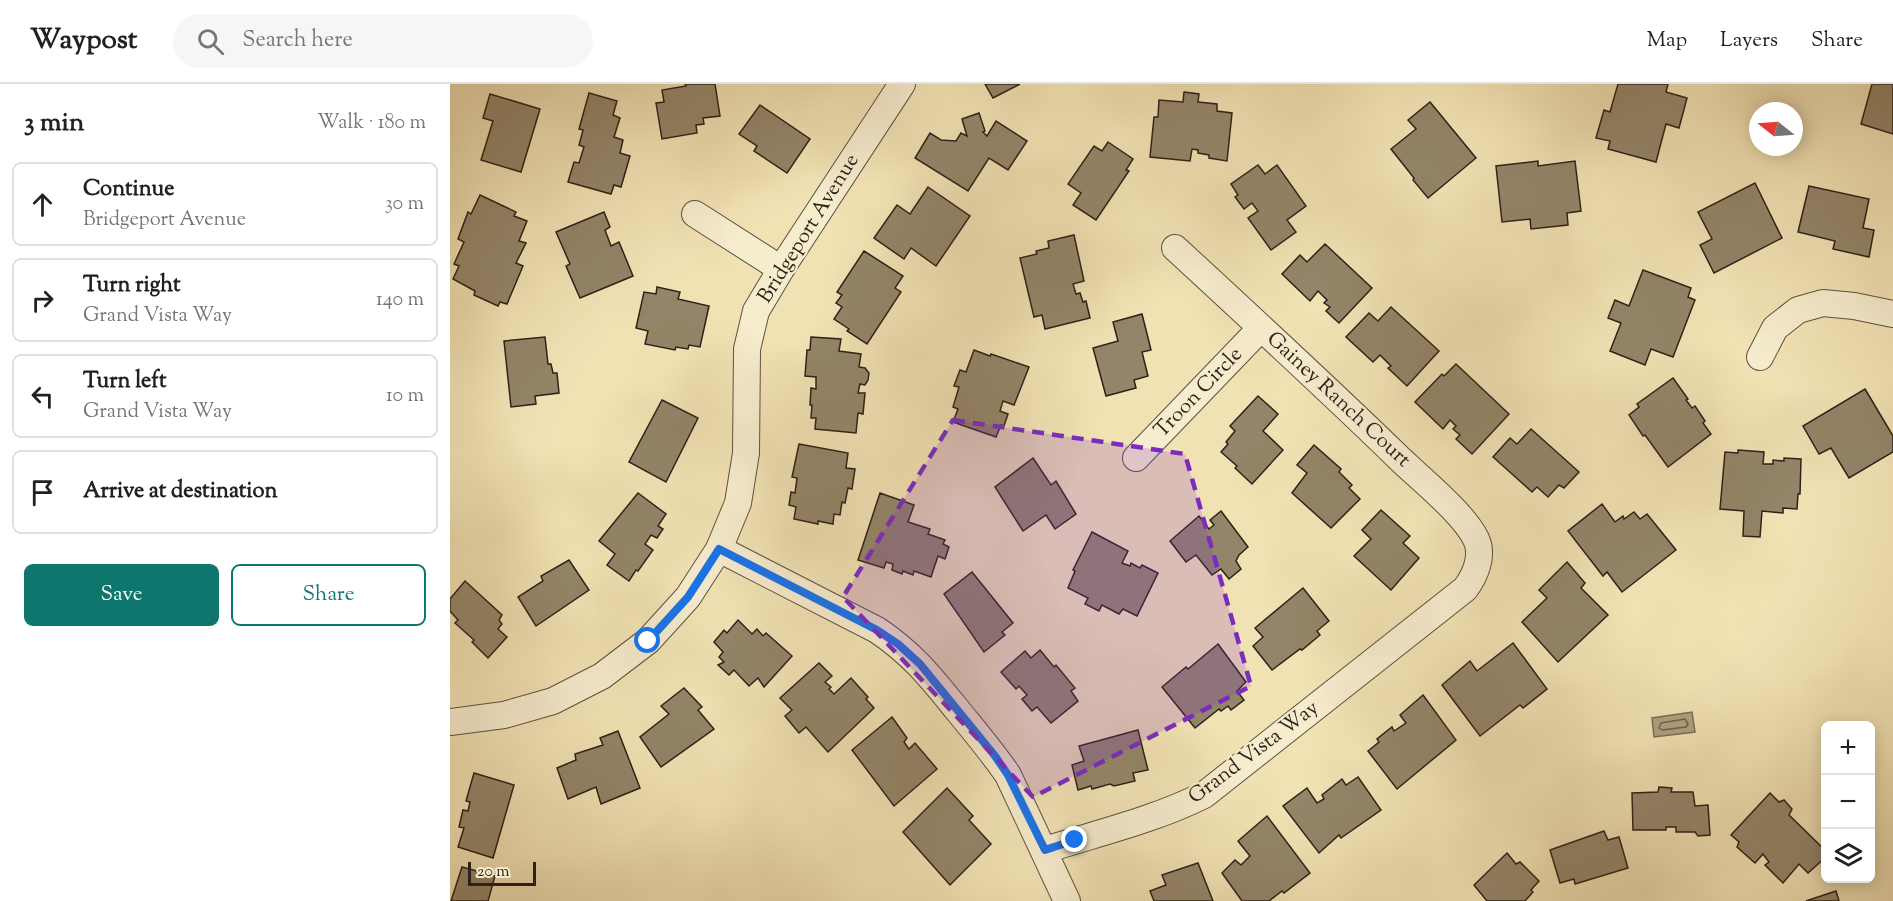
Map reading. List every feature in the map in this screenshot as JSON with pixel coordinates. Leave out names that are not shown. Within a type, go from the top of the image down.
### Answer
[{"type":"street","name":"Bridgeport Avenue","points":[[450,722],[504,715],[553,701],[602,676],[648,641],[688,597],[719,549],[738,502],[746,453],[747,349],[756,311],[902,84]]},
{"type":"street","points":[[695,214],[781,269]]},
{"type":"street","name":"Gainey Ranch Court","points":[[1175,248],[1262,328],[1464,522],[1477,540],[1478,564]]},
{"type":"street","points":[[1760,357],[1775,328],[1798,310],[1822,303],[1854,306],[1893,314]]},
{"type":"street","name":"Troon Circle","points":[[1136,458],[1262,328]]},
{"type":"street","points":[[719,549],[877,630],[898,644],[920,664],[1008,775],[1067,901]]},
{"type":"street","name":"Grand Vista Way","points":[[1045,850],[1149,818],[1180,807],[1204,795],[1464,589],[1473,578],[1478,564]]},
{"type":"highlighted area","points":[[953,420],[1185,454],[1251,686],[1033,797],[843,597]]},
{"type":"water","points":[[1692,712],[1695,732],[1654,737],[1652,718]]},
{"type":"building","points":[[685,84],[715,84],[720,116],[703,118],[704,124],[696,125],[697,133],[662,139],[656,103],[664,102],[662,90],[686,86]]},
{"type":"building","points":[[985,84],[1020,84],[993,98]]},
{"type":"building","points":[[1618,84],[1668,84],[1666,92],[1687,98],[1679,128],[1666,124],[1656,162],[1608,149],[1610,141],[1596,138],[1604,110],[1610,112]]},
{"type":"building","points":[[1872,84],[1893,84],[1893,134],[1861,124]]},
{"type":"building","points":[[1184,92],[1199,94],[1198,102],[1217,104],[1217,111],[1232,113],[1227,161],[1209,158],[1209,155],[1192,149],[1190,161],[1150,157],[1154,117],[1158,117],[1159,100],[1183,102]]},
{"type":"building","points":[[589,93],[617,101],[613,115],[620,118],[614,137],[623,140],[620,153],[630,156],[621,187],[614,185],[611,194],[568,182],[574,162],[579,163],[584,147],[579,145],[583,130],[579,129]]},
{"type":"building","points":[[490,94],[540,109],[521,172],[481,160],[493,121],[483,118]]},
{"type":"building","points":[[1430,102],[1476,158],[1428,198],[1391,149],[1416,129],[1408,120]]},
{"type":"building","points":[[760,105],[810,139],[787,173],[754,151],[757,146],[739,134]]},
{"type":"building","points":[[979,113],[985,131],[983,132],[987,136],[996,121],[1027,141],[1008,170],[989,158],[968,191],[915,158],[930,133],[941,140],[956,141],[961,133],[967,136],[962,119]]},
{"type":"building","points":[[1108,142],[1133,159],[1126,170],[1129,171],[1096,220],[1073,205],[1081,193],[1068,184],[1094,146],[1102,151]]},
{"type":"building","points":[[1538,161],[1538,166],[1575,161],[1581,211],[1567,213],[1568,225],[1531,229],[1530,219],[1502,222],[1496,166]]},
{"type":"building","points":[[1258,165],[1265,174],[1277,165],[1306,206],[1287,220],[1296,232],[1271,250],[1248,218],[1258,211],[1252,203],[1244,209],[1235,197],[1238,195],[1231,184]]},
{"type":"building","points":[[1755,183],[1782,238],[1714,273],[1700,245],[1712,239],[1698,212]]},
{"type":"building","points":[[1809,186],[1869,199],[1863,228],[1874,230],[1869,257],[1833,249],[1835,241],[1798,232]]},
{"type":"building","points":[[928,187],[970,216],[936,266],[911,248],[904,259],[874,238],[897,205],[910,214]]},
{"type":"building","points":[[480,195],[516,212],[514,216],[527,221],[519,241],[526,243],[516,263],[523,266],[507,304],[500,302],[498,306],[474,295],[475,291],[453,279],[459,266],[454,264],[464,242],[458,239],[468,212],[471,214]]},
{"type":"building","points":[[604,212],[610,227],[605,230],[611,246],[619,242],[633,276],[580,298],[566,266],[570,264],[556,232]]},
{"type":"building","points":[[1074,235],[1084,281],[1073,284],[1076,294],[1080,293],[1083,302],[1086,301],[1090,318],[1045,329],[1042,315],[1034,317],[1020,258],[1049,248],[1048,241]]},
{"type":"building","points":[[1325,244],[1372,288],[1339,323],[1326,311],[1330,307],[1324,303],[1327,300],[1318,291],[1310,301],[1282,274],[1300,255],[1307,262]]},
{"type":"building","points":[[864,251],[903,276],[895,288],[901,292],[867,344],[834,319],[842,307],[836,303],[842,295],[837,292]]},
{"type":"building","points":[[1643,270],[1691,288],[1688,297],[1695,300],[1673,357],[1651,349],[1645,365],[1610,351],[1621,323],[1608,318],[1615,300],[1629,306]]},
{"type":"building","points":[[657,287],[680,292],[678,299],[709,306],[700,347],[689,345],[688,349],[676,347],[675,350],[645,344],[648,331],[636,328],[644,292],[656,294]]},
{"type":"building","points":[[1391,307],[1439,351],[1407,386],[1388,368],[1391,366],[1380,355],[1373,362],[1346,337],[1369,313],[1378,321]]},
{"type":"building","points":[[1142,314],[1151,350],[1142,352],[1148,376],[1134,380],[1136,388],[1106,396],[1093,348],[1118,341],[1113,322]]},
{"type":"building","points":[[545,337],[548,364],[551,364],[553,373],[557,373],[559,393],[535,396],[536,404],[511,407],[504,341]]},
{"type":"building","points":[[811,337],[841,339],[839,351],[861,354],[859,367],[865,368],[869,373],[865,385],[860,384],[858,393],[865,393],[863,414],[858,413],[856,433],[815,429],[816,418],[811,418],[812,405],[810,405],[811,388],[816,389],[816,377],[805,376],[807,350],[810,350]]},
{"type":"building","points":[[974,350],[1029,367],[1014,405],[1003,401],[1000,411],[1008,414],[1004,426],[1001,425],[996,437],[953,422],[958,409],[953,407],[959,387],[954,386],[960,370],[966,372]]},
{"type":"building","points":[[1456,364],[1509,414],[1472,454],[1456,439],[1460,435],[1453,429],[1456,426],[1450,420],[1443,429],[1415,402],[1442,374],[1444,376]]},
{"type":"building","points":[[1673,378],[1692,408],[1695,406],[1711,434],[1668,467],[1629,415],[1639,407],[1637,404]]},
{"type":"building","points":[[1865,389],[1893,436],[1893,452],[1849,478],[1831,448],[1819,454],[1803,426]]},
{"type":"building","points":[[1258,396],[1278,414],[1263,431],[1283,450],[1252,484],[1221,452],[1235,431],[1230,426]]},
{"type":"building","points":[[662,400],[698,418],[666,482],[629,462]]},
{"type":"building","points":[[1531,429],[1579,472],[1564,488],[1559,485],[1548,497],[1537,487],[1532,492],[1493,457],[1510,438],[1517,444]]},
{"type":"building","points":[[799,444],[848,453],[846,468],[855,469],[852,489],[848,488],[840,515],[834,514],[833,524],[818,521],[818,524],[794,519],[796,507],[789,505],[791,492],[795,493],[797,478],[792,477]]},
{"type":"building","points":[[1314,445],[1341,469],[1339,472],[1352,485],[1349,488],[1360,499],[1331,528],[1292,493],[1307,473],[1297,465]]},
{"type":"building","points":[[1738,450],[1764,452],[1763,464],[1773,464],[1773,460],[1784,461],[1784,458],[1801,459],[1797,509],[1783,508],[1783,513],[1762,511],[1760,537],[1743,536],[1744,511],[1720,509],[1725,452],[1738,453]]},
{"type":"building","points":[[1033,458],[1051,485],[1056,481],[1076,514],[1055,529],[1046,515],[1023,531],[995,487]]},
{"type":"building","points":[[638,493],[666,514],[658,526],[663,529],[657,538],[651,535],[645,544],[653,550],[629,581],[607,565],[615,554],[599,541]]},
{"type":"building","points":[[880,493],[914,505],[908,522],[930,529],[928,534],[945,540],[943,544],[949,547],[945,559],[938,556],[931,577],[914,571],[913,575],[903,571],[902,574],[892,570],[893,564],[886,562],[884,568],[858,560]]},
{"type":"building","points":[[1602,504],[1615,522],[1634,512],[1640,519],[1647,514],[1676,550],[1622,592],[1607,572],[1603,576],[1568,531]]},
{"type":"building","points":[[1381,510],[1410,536],[1403,543],[1419,558],[1391,590],[1354,556],[1371,539],[1362,530]]},
{"type":"building","points":[[1221,511],[1248,547],[1236,561],[1241,569],[1229,579],[1221,569],[1212,575],[1196,555],[1186,562],[1170,541],[1199,516],[1209,529],[1214,525],[1210,520]]},
{"type":"building","points":[[1092,532],[1128,551],[1122,563],[1130,566],[1131,563],[1140,568],[1142,565],[1158,573],[1137,616],[1123,609],[1119,614],[1102,605],[1099,611],[1085,604],[1088,598],[1068,588],[1075,571],[1073,570]]},
{"type":"building","points":[[569,560],[589,590],[536,626],[518,597],[543,581],[541,576]]},
{"type":"building","points":[[1567,562],[1585,583],[1581,588],[1608,615],[1558,662],[1522,622],[1547,598],[1539,590]]},
{"type":"building","points":[[972,572],[1013,623],[1002,632],[1005,635],[984,652],[944,594]]},
{"type":"building","points":[[465,581],[502,615],[499,620],[502,624],[498,629],[507,637],[488,658],[472,642],[474,640],[455,623],[458,620],[450,611],[450,599]]},
{"type":"building","points":[[1303,588],[1329,621],[1317,631],[1320,635],[1272,670],[1253,646],[1263,637],[1255,628]]},
{"type":"building","points":[[738,620],[752,634],[757,629],[763,636],[766,633],[792,656],[764,687],[758,678],[749,686],[734,670],[729,675],[718,665],[724,662],[719,657],[723,652],[714,642],[724,630],[727,633]]},
{"type":"building","points":[[1513,643],[1547,689],[1523,708],[1520,705],[1480,736],[1442,685],[1470,661],[1477,671]]},
{"type":"building","points":[[1218,644],[1246,682],[1237,691],[1244,700],[1231,710],[1228,706],[1221,711],[1219,709],[1195,728],[1162,687]]},
{"type":"building","points":[[1040,650],[1075,688],[1071,691],[1078,701],[1051,723],[1037,707],[1032,711],[1022,699],[1027,695],[1019,686],[1016,689],[1001,672],[1025,651],[1031,658]]},
{"type":"building","points":[[819,663],[832,676],[825,682],[834,694],[851,678],[868,697],[866,699],[874,708],[828,752],[806,727],[799,733],[785,716],[792,710],[780,698]]},
{"type":"building","points":[[684,688],[702,707],[698,710],[714,729],[661,767],[640,737],[669,714],[661,706]]},
{"type":"building","points":[[1423,695],[1456,740],[1397,789],[1368,751],[1379,742],[1377,739],[1392,727],[1394,731],[1406,723],[1400,715]]},
{"type":"building","points":[[892,717],[907,738],[904,742],[909,749],[915,743],[937,769],[894,806],[852,750]]},
{"type":"building","points":[[1138,730],[1148,770],[1133,773],[1135,781],[1092,789],[1091,786],[1078,790],[1072,765],[1084,761],[1079,746]]},
{"type":"building","points":[[618,731],[640,788],[601,804],[596,787],[568,799],[557,768],[576,760],[575,754],[603,745],[600,738]]},
{"type":"building","points":[[474,773],[514,785],[493,858],[458,847],[464,828],[459,827],[463,810],[468,811],[470,802],[466,801]]},
{"type":"building","points":[[1358,777],[1381,810],[1341,838],[1339,835],[1319,853],[1283,806],[1307,788],[1317,803],[1324,799],[1322,795],[1342,779],[1346,785]]},
{"type":"building","points":[[1659,787],[1672,788],[1671,792],[1693,792],[1695,806],[1708,805],[1710,835],[1698,836],[1695,832],[1676,832],[1676,827],[1666,827],[1666,830],[1633,830],[1632,793],[1658,792]]},
{"type":"building","points":[[947,788],[973,816],[969,820],[991,844],[950,885],[903,832]]},
{"type":"building","points":[[1770,793],[1779,802],[1784,800],[1792,809],[1789,815],[1821,846],[1821,861],[1808,873],[1799,864],[1783,883],[1765,865],[1769,862],[1763,854],[1755,863],[1737,847],[1739,842],[1731,835]]},
{"type":"building","points":[[1267,816],[1310,873],[1284,893],[1282,891],[1269,901],[1242,901],[1222,873],[1235,860],[1241,865],[1250,856],[1238,841]]},
{"type":"building","points":[[1604,831],[1608,840],[1619,837],[1628,868],[1575,884],[1574,879],[1560,883],[1550,850]]},
{"type":"building","points":[[1507,853],[1516,864],[1520,862],[1539,881],[1525,901],[1487,901],[1474,885]]},
{"type":"building","points":[[1198,863],[1213,901],[1154,901],[1150,891],[1166,885],[1162,875]]},
{"type":"building","points":[[462,867],[495,876],[488,901],[451,901]]},
{"type":"building","points":[[1836,891],[1839,901],[1806,901]]},
{"type":"route","points":[[648,641],[688,597],[719,549],[877,630],[898,644],[920,664],[995,756],[1008,775],[1045,850],[1075,840]]}]
